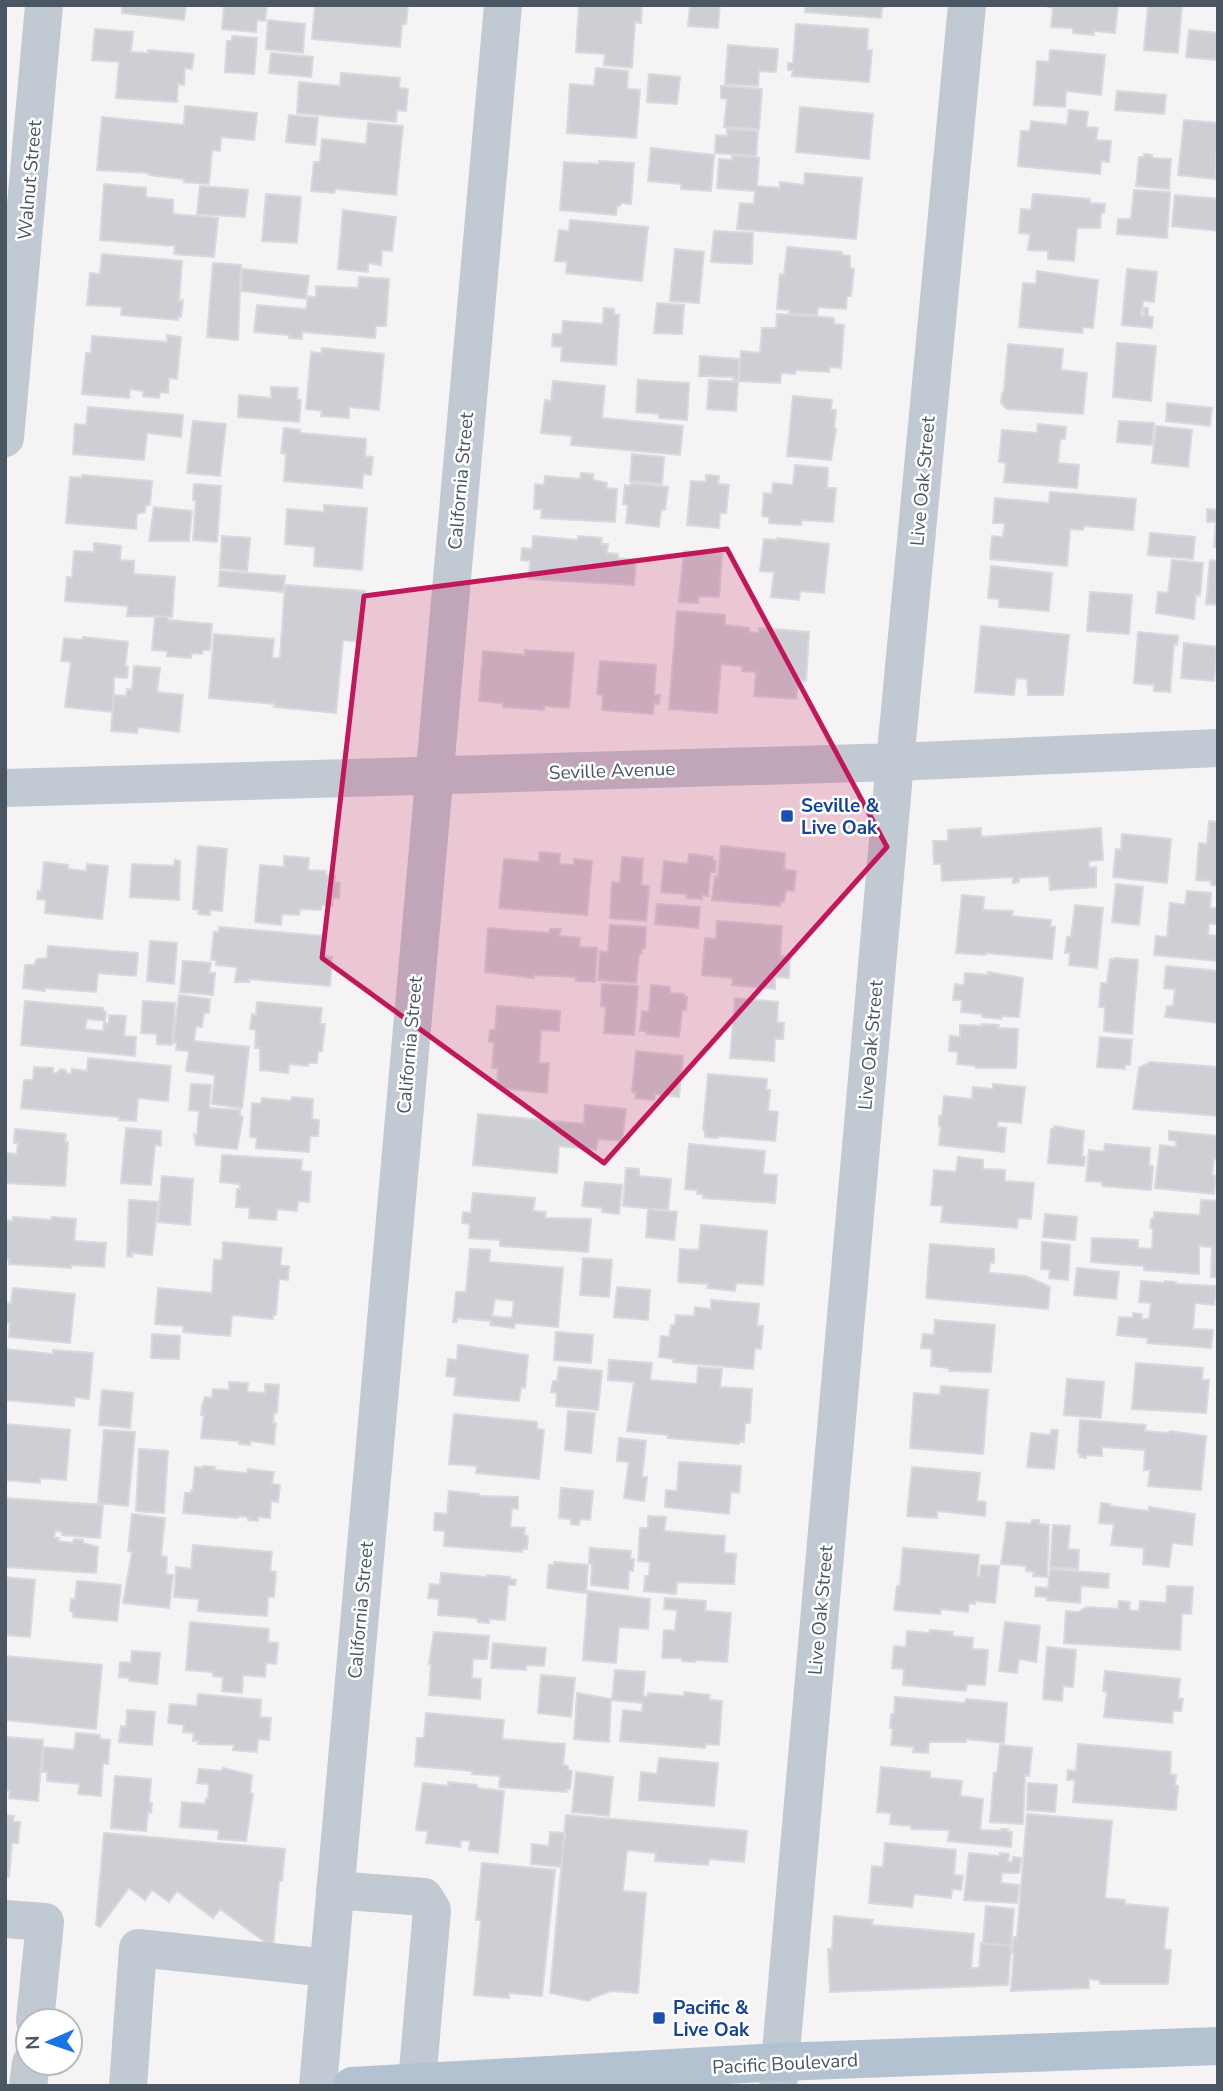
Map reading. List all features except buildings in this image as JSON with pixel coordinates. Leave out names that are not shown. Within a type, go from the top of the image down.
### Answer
[{"type":"main road","name":"Pacific Boulevard","points":[[352,2086],[417,2082],[779,2074],[1218,2046]]},
{"type":"street","name":"Walnut Street","points":[[5,438],[44,5]]},
{"type":"street","name":"California Street","points":[[317,2086],[503,5]]},
{"type":"street","name":"Live Oak Street","points":[[779,2074],[895,762],[967,5]]},
{"type":"street","name":"Seville Avenue","points":[[5,788],[895,762],[1218,748]]},
{"type":"street","points":[[335,1890],[424,1897],[432,1910],[417,2082]]},
{"type":"street","points":[[5,1919],[45,1922],[36,2007]]},
{"type":"street","points":[[128,2086],[138,1948],[328,1968]]},
{"type":"highlighted area","points":[[727,549],[887,847],[604,1163],[322,958],[364,596]]},
{"type":"place","name":"Seville & Live Oak","points":[[787,816]]},
{"type":"place","name":"Pacific & Live Oak","points":[[659,2018]]}]
